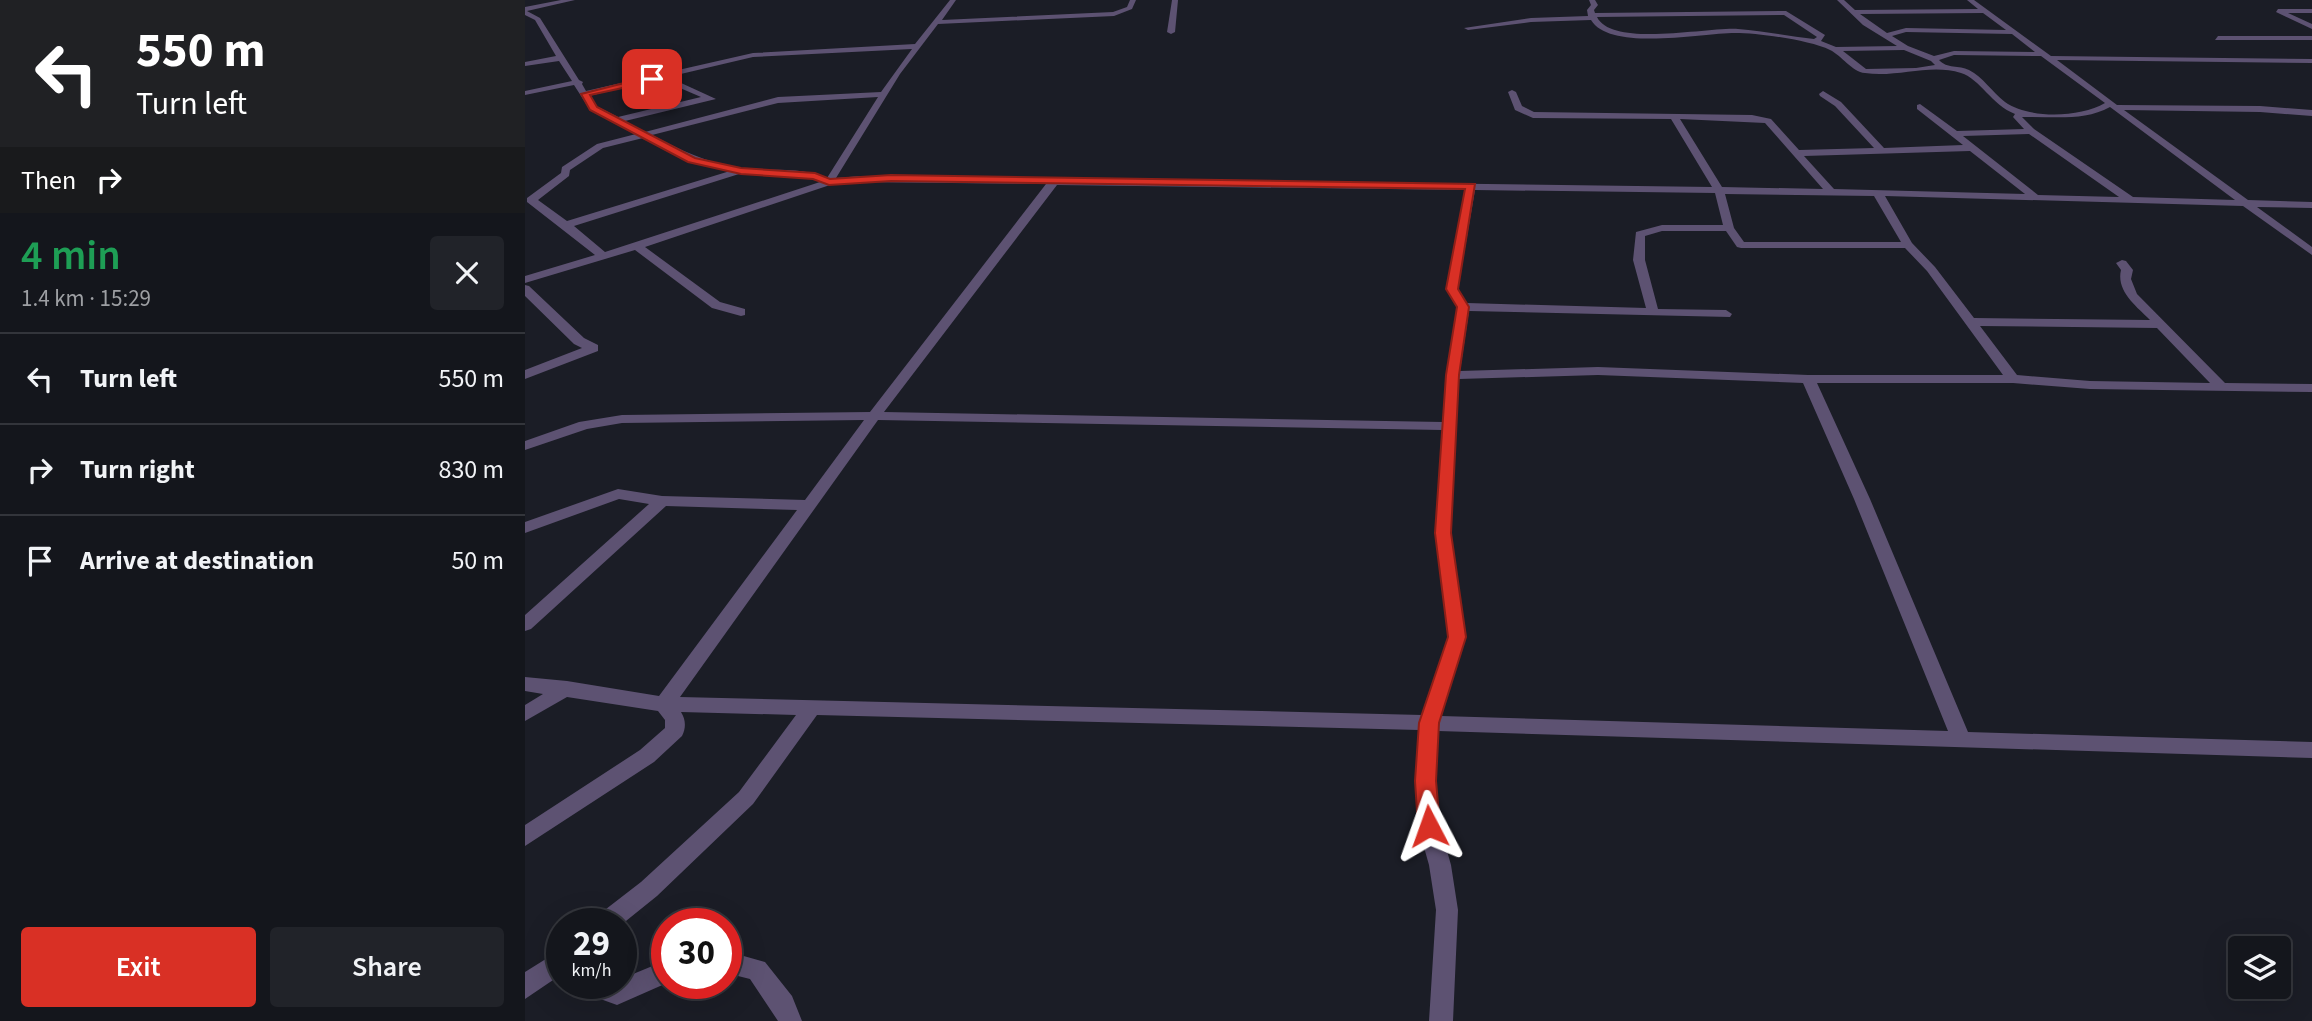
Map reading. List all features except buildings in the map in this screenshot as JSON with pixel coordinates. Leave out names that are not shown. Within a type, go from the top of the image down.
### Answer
[{"type":"street","points":[[525,10],[572,0]]},
{"type":"street","points":[[829,182],[884,94],[953,0]]},
{"type":"street","points":[[935,22],[1114,14],[1130,8],[1133,0]]},
{"type":"street","points":[[1171,32],[1175,0]]},
{"type":"street","points":[[1592,0],[1595,5],[1590,10],[1591,16],[1598,25],[1615,34],[1694,36],[1735,31],[1815,41],[1835,49],[1864,71],[1916,70],[1954,53],[2312,61]]},
{"type":"street","points":[[1839,0],[1905,48],[1968,72],[1972,79],[1985,86],[1989,95],[2020,113],[2088,114],[2114,105],[2312,113]]},
{"type":"street","points":[[1970,0],[2312,252]]},
{"type":"street","points":[[1468,29],[1531,20],[1754,9],[1788,14],[1822,37],[1815,41]]},
{"type":"street","points":[[525,10],[538,19],[593,108],[614,121],[692,160],[741,171],[815,176],[829,182]]},
{"type":"street","points":[[2312,11],[2278,10],[2312,27]]},
{"type":"street","points":[[1854,12],[1985,11]]},
{"type":"street","points":[[1889,36],[1906,30],[2014,32]]},
{"type":"street","points":[[2257,61],[2218,37],[2312,38]]},
{"type":"street","points":[[585,94],[770,52],[918,46]]},
{"type":"street","points":[[1835,49],[1905,48]]},
{"type":"street","points":[[525,64],[561,58]]},
{"type":"street","points":[[661,77],[732,110]]},
{"type":"street","points":[[525,93],[579,82]]},
{"type":"street","points":[[1512,92],[1518,108],[1533,115],[1762,119],[1768,121],[1831,192]]},
{"type":"street","points":[[603,256],[566,225],[531,201],[566,174],[565,169],[600,146],[778,100],[884,94]]},
{"type":"street","points":[[1823,94],[1838,104],[1882,151]]},
{"type":"street","points":[[614,121],[709,98]]},
{"type":"street","points":[[1920,107],[1941,126],[1958,134],[1970,148],[2036,198]]},
{"type":"street","points":[[2020,113],[2017,117],[2031,131],[2132,201]]},
{"type":"street","points":[[1674,116],[1719,190],[1729,228],[1741,245],[1908,245]]},
{"type":"street","points":[[1958,134],[2031,131]]},
{"type":"street","points":[[1795,153],[1970,148]]},
{"type":"street","points":[[566,225],[741,171]]},
{"type":"street","points":[[525,281],[637,247],[829,182],[891,178],[1831,192],[2311,205]]},
{"type":"street","points":[[664,705],[874,416],[1055,180]]},
{"type":"street","points":[[1441,1021],[1447,910],[1440,865],[1429,826],[1426,781],[1429,723],[1457,637],[1443,533],[1453,375],[1463,307],[1452,289],[1471,187]]},
{"type":"street","points":[[1878,194],[1908,245],[1931,269],[2013,379]]},
{"type":"street","points":[[1653,312],[1639,260],[1640,234],[1662,228],[1729,228]]},
{"type":"street","points":[[637,247],[716,305],[741,312]]},
{"type":"street","points":[[2122,263],[2127,270],[2125,279],[2132,295],[2223,388]]},
{"type":"street","points":[[525,289],[579,341],[593,348],[525,375]]},
{"type":"street","points":[[1463,307],[1726,314]]},
{"type":"street","points":[[1970,322],[2161,324]]},
{"type":"street","points":[[1453,375],[1598,371],[1808,379],[2013,379],[2223,388],[2312,388]]},
{"type":"street","points":[[1808,379],[1868,511],[1961,739]]},
{"type":"street","points":[[525,446],[584,425],[622,419],[874,416],[1450,426]]},
{"type":"street","points":[[528,522],[618,494],[662,501],[810,505]]},
{"type":"street","points":[[525,625],[662,501]]},
{"type":"street","points":[[525,684],[567,688],[608,698],[664,705],[1429,723],[2312,750]]},
{"type":"street","points":[[525,714],[567,688]]},
{"type":"street","points":[[525,837],[664,742],[675,731],[675,718],[664,705]]},
{"type":"street","points":[[625,908],[745,799],[812,708]]},
{"type":"street","points":[[742,966],[757,970],[783,1005],[790,1021]]},
{"type":"street","points":[[525,987],[546,972]]},
{"type":"route","points":[[652,79],[585,94],[593,108],[656,143],[692,160],[741,171],[815,176],[829,182],[891,178],[1471,187],[1452,289],[1463,307],[1453,375],[1443,533],[1457,637],[1429,723],[1426,781],[1429,826]]}]
